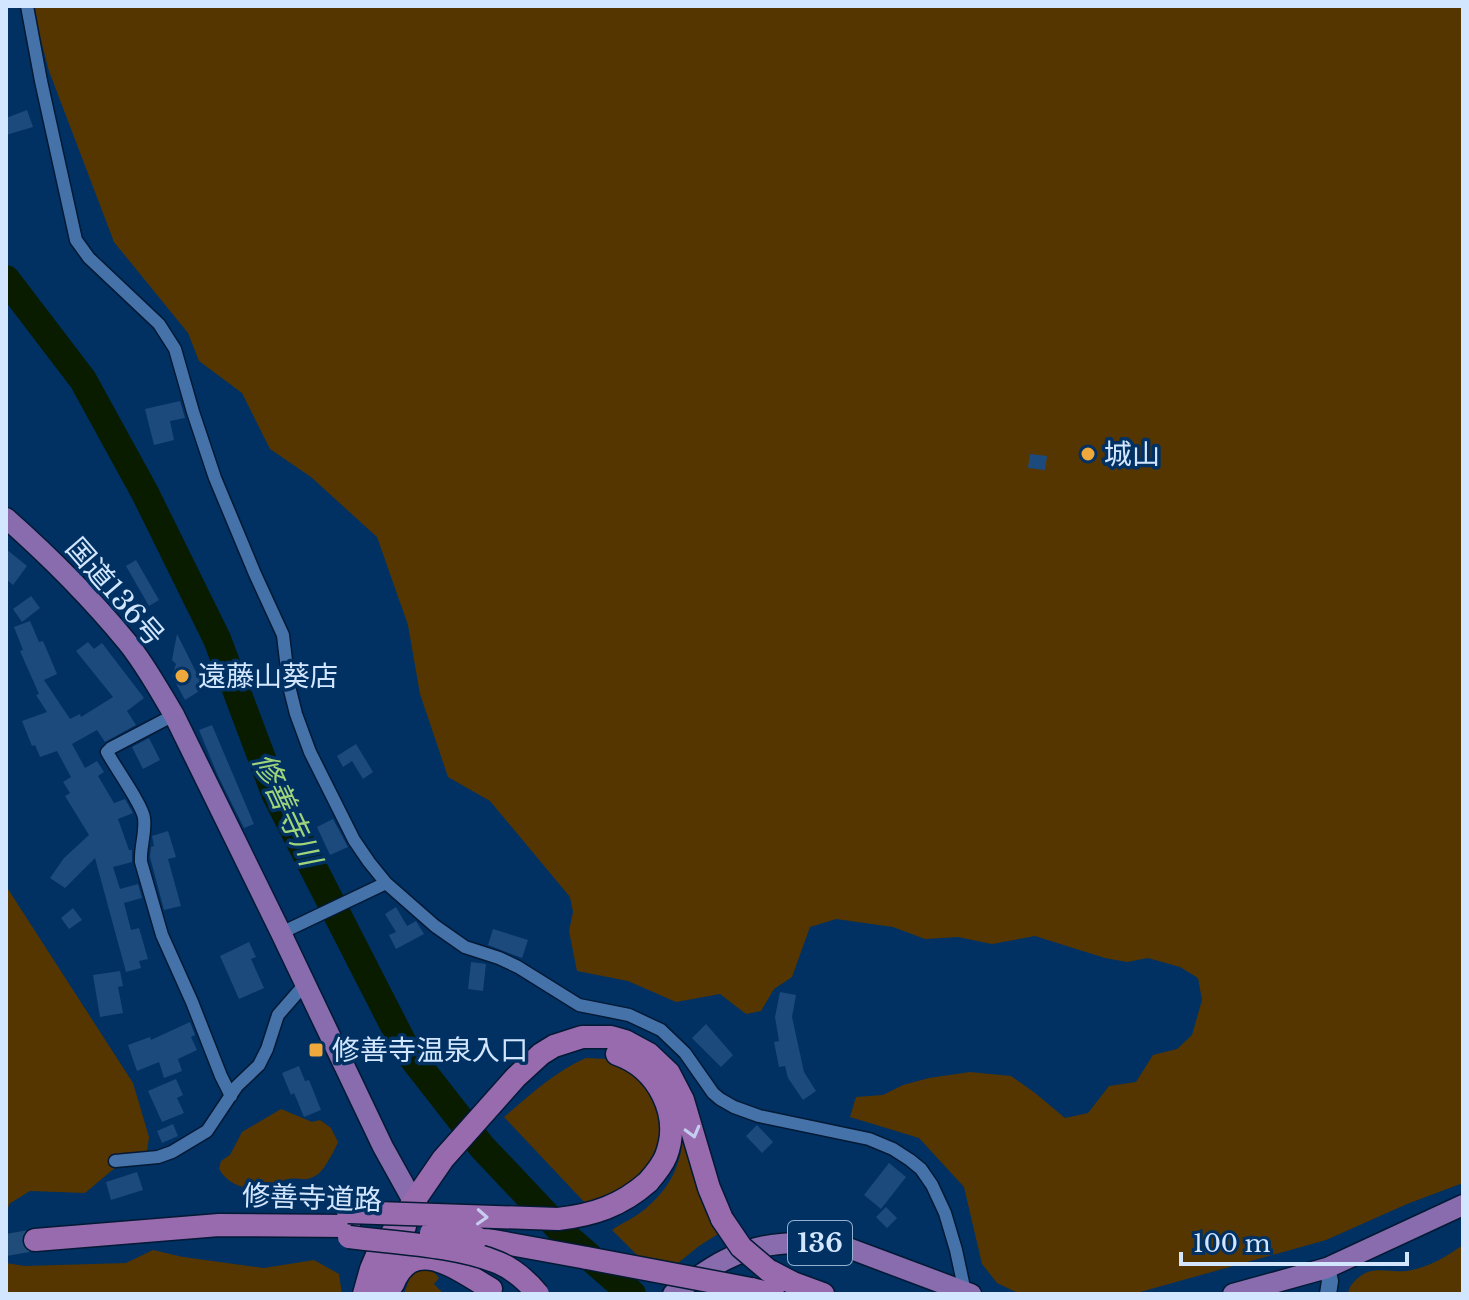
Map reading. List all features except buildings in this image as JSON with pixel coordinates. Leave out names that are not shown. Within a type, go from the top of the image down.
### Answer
[{"type":"highway","name":"国道136号","points":[[6,518],[51,558],[128,644],[174,715],[288,930],[305,984],[383,1147],[413,1201],[453,1250],[495,1291]]},
{"type":"highway","points":[[364,1294],[377,1255],[413,1201],[528,1065],[568,1040],[596,1036],[611,1037],[638,1047],[660,1063],[676,1086],[709,1188],[722,1219],[741,1247],[768,1270],[823,1294]]},
{"type":"highway","points":[[99,1235],[306,1234],[349,1225],[558,1219],[595,1213],[623,1201],[648,1182],[666,1156],[671,1126],[666,1100],[650,1075],[627,1057],[598,1050],[555,1061],[490,1112]]},
{"type":"highway","points":[[387,1294],[413,1201]]},
{"type":"highway","points":[[1233,1294],[1327,1268],[1463,1205]]},
{"type":"highway","name":"修善寺道路","points":[[35,1240],[247,1225],[349,1225],[477,1238],[762,1292]]},
{"type":"highway","points":[[349,1225],[435,1248],[481,1256],[512,1270],[538,1294]]},
{"type":"highway","name":"136","points":[[673,1294],[739,1254],[757,1248],[797,1243],[851,1249],[968,1293]]},
{"type":"highway","points":[[387,1294],[400,1269],[413,1259],[421,1258],[431,1258],[449,1265],[495,1291]]},
{"type":"street","points":[[27,6],[76,240],[89,258],[159,324],[175,349],[215,478],[283,635],[289,686],[310,752],[354,840],[369,862],[386,883],[435,926],[465,947],[518,967],[579,1005],[629,1015],[661,1030],[685,1053],[713,1093],[734,1107],[759,1116],[869,1139],[910,1160],[932,1185],[945,1213],[968,1293]]},
{"type":"street","points":[[174,715],[107,752],[143,811],[141,862],[162,935],[231,1096]]},
{"type":"street","points":[[288,930],[386,883]]},
{"type":"street","points":[[115,1161],[158,1157],[207,1131],[243,1079],[259,1065],[278,1015],[305,984]]},
{"type":"street","points":[[1327,1268],[1330,1281],[1328,1294]]},
{"type":"shaded area","points":[[35,6],[1463,6],[1463,1183],[1326,1240],[1133,1294],[1020,1294],[997,1283],[982,1264],[964,1187],[919,1138],[850,1117],[856,1097],[883,1095],[903,1085],[929,1078],[970,1072],[1011,1076],[1065,1118],[1088,1113],[1109,1086],[1136,1082],[1153,1055],[1177,1049],[1192,1035],[1202,1000],[1198,978],[1180,967],[1148,958],[1127,962],[1105,958],[1035,936],[992,944],[958,937],[925,939],[893,927],[836,919],[810,927],[792,977],[774,989],[761,1011],[746,1014],[720,994],[676,1002],[628,981],[577,971],[569,931],[573,912],[570,897],[490,801],[448,777],[420,694],[408,625],[377,537],[311,477],[270,449],[242,393],[199,361],[188,333],[114,242],[49,71],[35,18]]},
{"type":"shaded area","points":[[6,886],[133,1083],[149,1137],[147,1152],[123,1161],[85,1193],[30,1191],[9,1204],[6,1218]]},
{"type":"shaded area","points":[[586,1058],[607,1059],[626,1065],[653,1094],[660,1114],[661,1130],[648,1165],[636,1182],[587,1205],[504,1117],[553,1077]]},
{"type":"shaded area","points":[[281,1109],[312,1122],[320,1120],[331,1128],[338,1142],[323,1168],[310,1178],[288,1179],[263,1187],[248,1188],[229,1180],[219,1169],[221,1161],[230,1155],[242,1132]]},
{"type":"shaded area","points":[[685,1137],[705,1211],[718,1234],[678,1263],[640,1258],[612,1230],[640,1213],[660,1195],[679,1161]]},
{"type":"shaded area","points":[[1463,1245],[1463,1294],[1348,1294],[1352,1283],[1371,1271],[1419,1268]]},
{"type":"shaded area","points":[[153,1250],[264,1268],[314,1260],[339,1274],[342,1294],[6,1294],[6,1263],[25,1266],[126,1263]]},
{"type":"shaded area","points":[[419,1269],[432,1270],[439,1278],[434,1284],[444,1294],[404,1294],[411,1274]]},
{"type":"waterway","name":"修善寺川","points":[[6,279],[83,380],[145,493],[217,639],[275,793],[407,1051],[482,1147],[569,1239],[632,1294]]},
{"type":"tunnel","points":[[6,1245],[35,1240]]},
{"type":"place","name":"城山","points":[[1088,454]]},
{"type":"place","name":"遠藤山葵店","points":[[182,676]]},
{"type":"place","name":"修善寺温泉入口","points":[[316,1050]]}]
